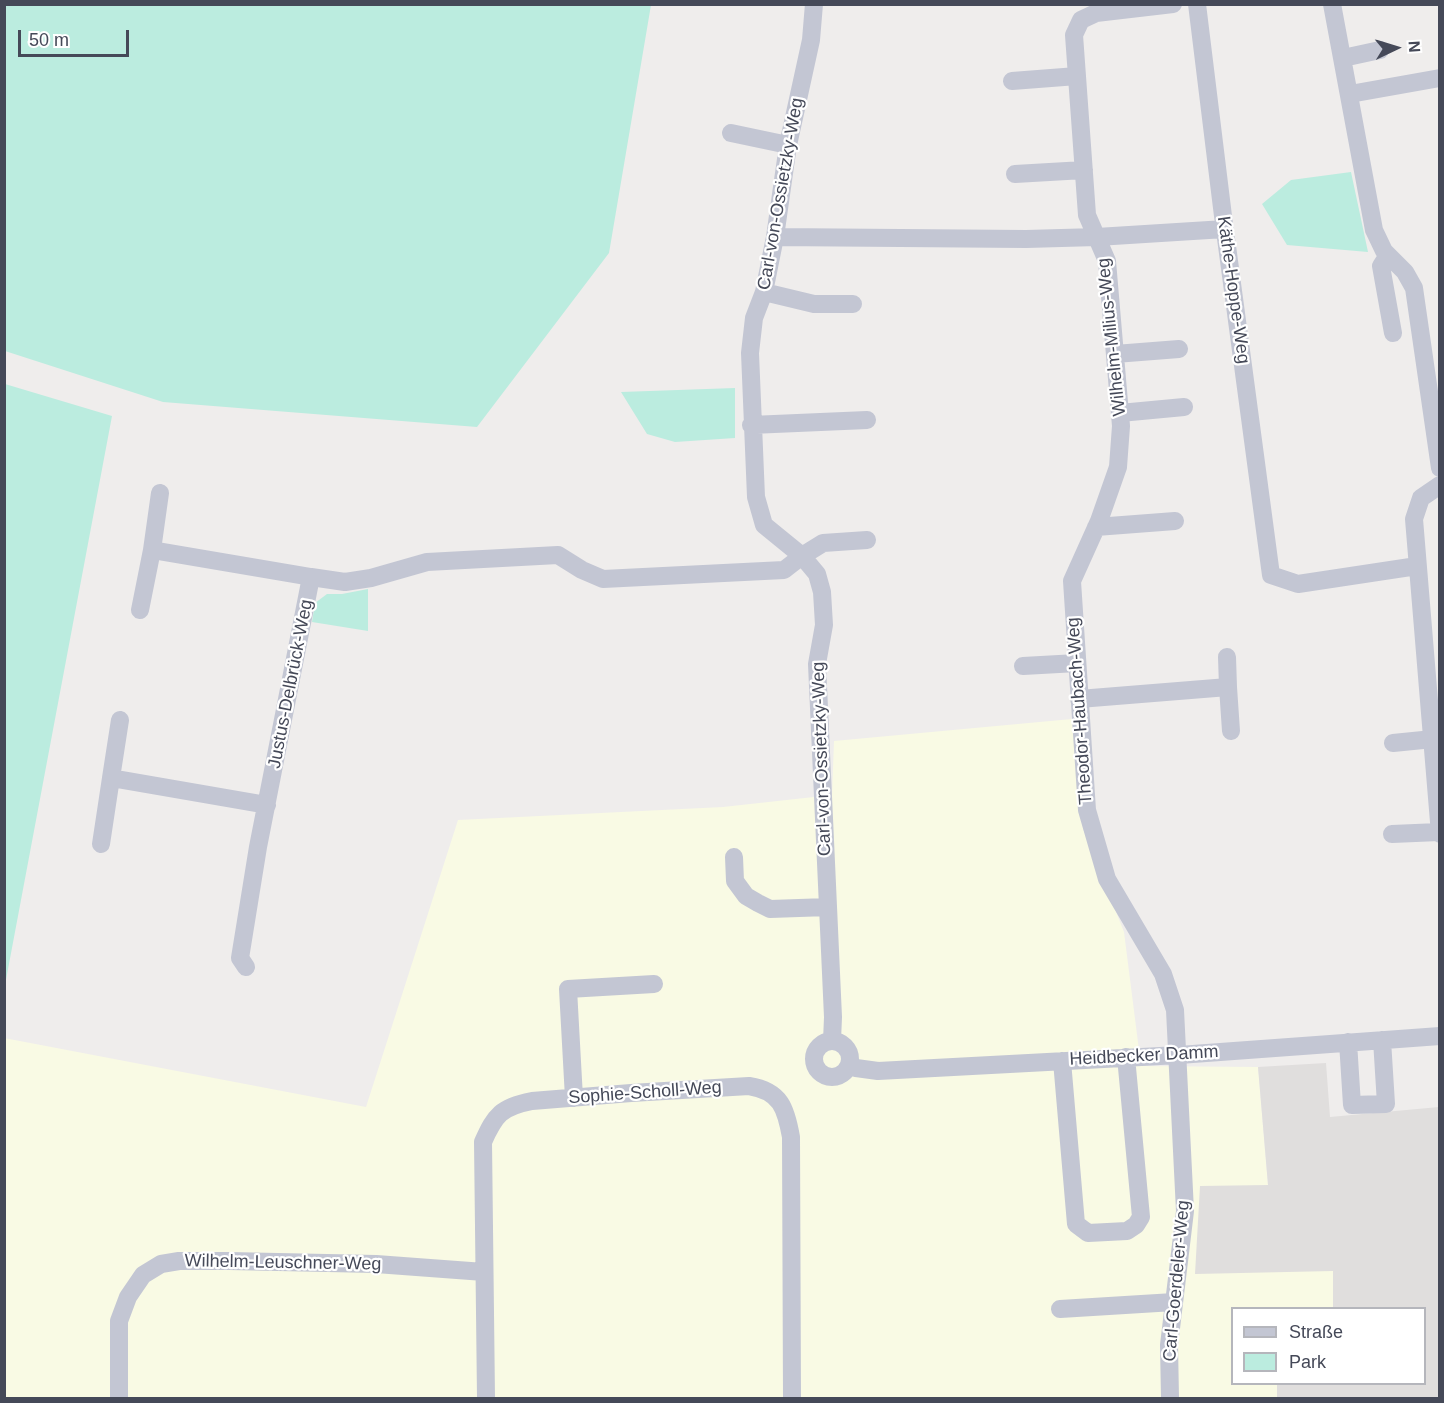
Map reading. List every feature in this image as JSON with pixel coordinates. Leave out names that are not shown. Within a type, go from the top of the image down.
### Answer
[{"type":"street","name":"Carl-von-Ossietzky-Weg","points":[[814,4],[811,40],[788,145],[775,237],[764,292],[754,318],[750,353],[756,497],[764,525],[801,556],[817,574],[822,592],[824,625],[817,664],[833,1017],[832,1041]]},
{"type":"street","name":"Wilhelm-Milius-Weg","points":[[1072,599],[1072,581],[1119,467],[1120,413],[1107,261],[1087,215],[1074,35],[1081,20],[1095,14],[1173,4]]},
{"type":"street","name":"Käthe-Hoppe-Weg","points":[[1197,4],[1271,576],[1298,584],[1417,566]]},
{"type":"street","points":[[1332,4],[1374,230],[1384,251],[1406,272],[1414,288],[1440,468]]},
{"type":"street","points":[[1343,58],[1380,50]]},
{"type":"street","points":[[1012,81],[1077,76]]},
{"type":"street","points":[[1350,94],[1440,78]]},
{"type":"street","points":[[731,133],[788,145]]},
{"type":"street","points":[[1015,174],[1084,170]]},
{"type":"street","points":[[775,237],[1026,239],[1225,229]]},
{"type":"street","points":[[1388,255],[1381,266],[1392,333]]},
{"type":"street","points":[[764,292],[814,304],[853,304]]},
{"type":"street","points":[[1115,354],[1179,349]]},
{"type":"street","points":[[1120,413],[1184,407]]},
{"type":"street","points":[[752,425],[867,420]]},
{"type":"street","points":[[1392,834],[1439,833],[1413,519],[1421,498],[1440,484]]},
{"type":"street","points":[[140,610],[160,493]]},
{"type":"street","points":[[1096,527],[1175,521]]},
{"type":"street","name":"Justus-Delbrück-Weg","points":[[246,967],[240,958],[258,847],[311,577],[345,582],[371,578],[427,562],[558,555],[582,570],[603,579],[784,570],[801,556],[823,543],[867,540]]},
{"type":"street","points":[[152,550],[311,577]]},
{"type":"street","name":"Theodor-Haubach-Weg","points":[[1072,599],[1087,810],[1107,879],[1163,974],[1175,1010],[1179,1055]]},
{"type":"street","points":[[1227,657],[1231,731]]},
{"type":"street","points":[[1023,666],[1077,663]]},
{"type":"street","points":[[1079,699],[1228,687]]},
{"type":"street","points":[[101,844],[120,720]]},
{"type":"street","points":[[1393,743],[1433,739]]},
{"type":"street","points":[[111,778],[267,805]]},
{"type":"street","points":[[734,857],[735,881],[746,897],[770,909],[828,907]]},
{"type":"street","points":[[574,1098],[568,989],[654,984]]},
{"type":"street","name":"Heidbecker Damm","points":[[849,1065],[864,1070],[878,1071],[1179,1055],[1440,1036]]},
{"type":"street","points":[[1348,1042],[1352,1105],[1386,1104],[1382,1040]]},
{"type":"street","points":[[826,1042],[838,1042],[847,1048],[849,1065],[837,1076],[825,1075],[815,1062],[817,1050],[826,1042]]},
{"type":"street","name":"Carl-Goerdeler-Weg","points":[[1170,1398],[1169,1345],[1185,1211],[1179,1055]]},
{"type":"street","points":[[1062,1061],[1076,1224],[1088,1233],[1127,1231],[1136,1225],[1141,1217],[1126,1058]]},
{"type":"street","name":"Sophie-Scholl-Weg","points":[[486,1398],[483,1142],[494,1118],[515,1104],[749,1086],[765,1088],[777,1098],[787,1115],[791,1137],[792,1398]]},
{"type":"street","name":"Wilhelm-Leuschner-Weg","points":[[119,1398],[119,1321],[128,1297],[143,1275],[161,1264],[179,1261],[209,1261],[376,1264],[484,1272]]},
{"type":"street","points":[[1060,1309],[1174,1302]]},
{"type":"shaded area","points":[[1072,719],[1083,829],[1124,932],[1141,1066],[1258,1067],[1268,1185],[1333,1271],[1333,1307],[1231,1307],[1231,1385],[1277,1385],[1277,1398],[5,1398],[4,1038],[366,1107],[458,820],[723,807],[832,795],[834,741]]},
{"type":"shaded area","points":[[1326,1063],[1330,1117],[1439,1107],[1439,1398],[1277,1398],[1277,1385],[1426,1385],[1426,1307],[1333,1307],[1333,1271],[1195,1274],[1200,1186],[1268,1185],[1258,1067]]},
{"type":"green space","points":[[5,4],[651,5],[609,253],[477,427],[163,402],[5,351]]},
{"type":"green space","points":[[1351,172],[1368,252],[1287,245],[1262,204],[1291,180]]},
{"type":"green space","points":[[4,384],[112,416],[5,985]]},
{"type":"green space","points":[[735,388],[735,438],[675,442],[647,434],[621,392]]},
{"type":"green space","points":[[368,589],[368,631],[312,622],[315,603],[327,594],[342,594]]}]
